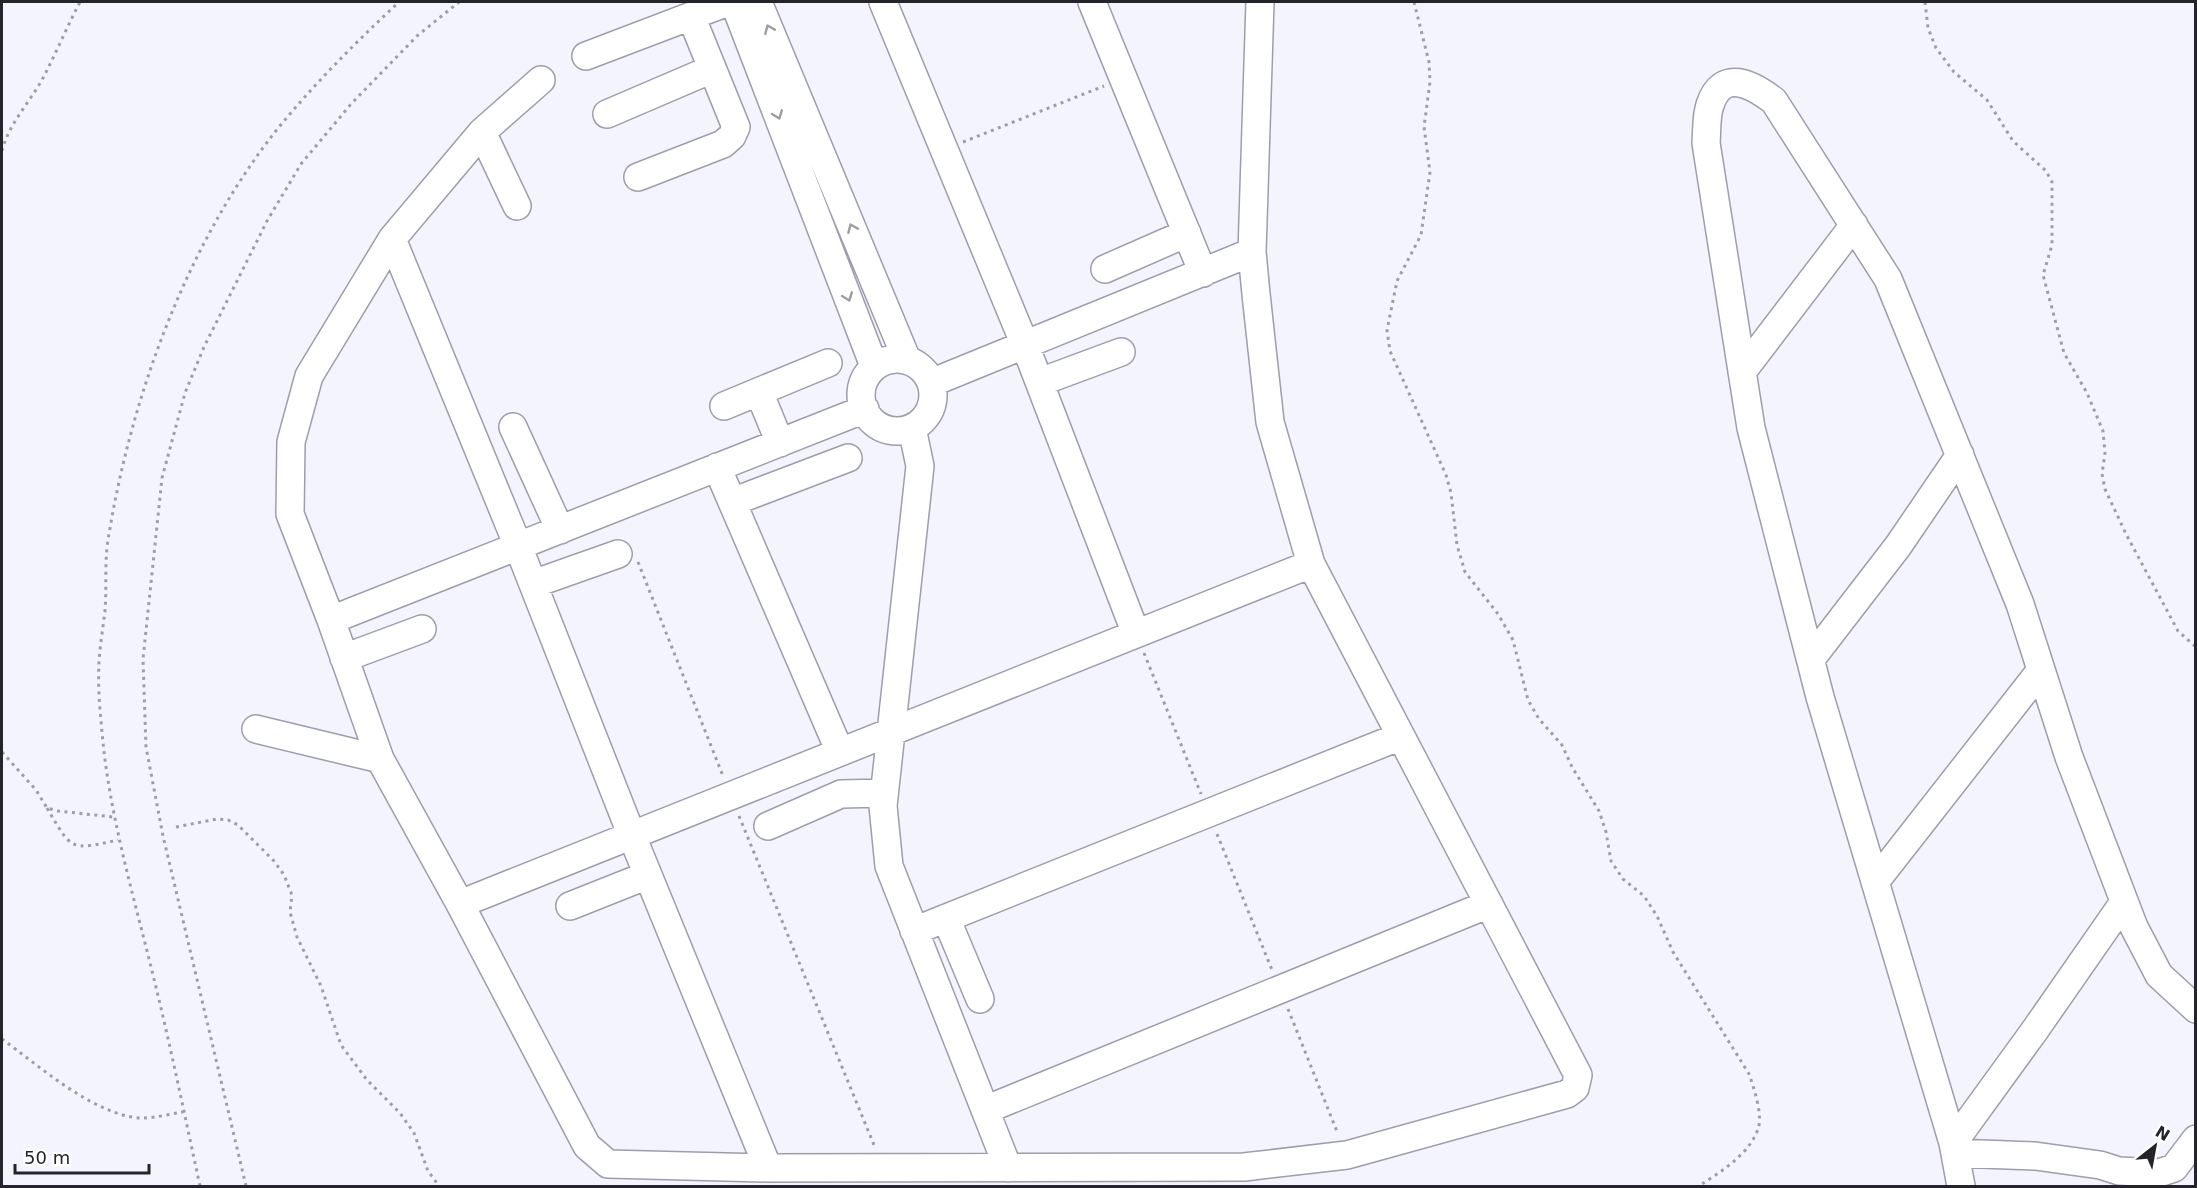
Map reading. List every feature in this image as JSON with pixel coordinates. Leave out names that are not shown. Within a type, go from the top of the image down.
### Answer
[{"type":"street","points":[[586,56],[728,2]]},
{"type":"street","points":[[734,2],[772,67],[907,360]]},
{"type":"street","points":[[758,2],[772,67],[874,366]]},
{"type":"street","points":[[883,2],[1040,382],[1136,634]]},
{"type":"street","points":[[1092,2],[1203,273]]},
{"type":"street","points":[[541,80],[482,132],[392,239],[309,376],[291,442],[290,514],[331,620],[380,759],[460,904],[587,1146],[608,1164],[768,1168],[1244,1167],[1347,1155],[1567,1094],[1575,1088],[1578,1075],[1311,564],[1270,422],[1252,252],[1260,2]]},
{"type":"street","points":[[638,177],[723,144],[732,136],[736,127],[691,16]]},
{"type":"street","points":[[607,114],[712,69]]},
{"type":"street","points":[[1961,1186],[1954,1148],[1820,696],[1751,428],[1706,142],[1709,106],[1721,86],[1743,82],[1757,87],[1774,101],[1888,279],[2020,604],[2069,757],[2134,927],[2159,975],[2196,1009]]},
{"type":"street","points":[[482,132],[517,206]]},
{"type":"street","points":[[1742,372],[1854,225]]},
{"type":"street","points":[[1105,269],[1187,233]]},
{"type":"street","points":[[392,239],[768,1168]]},
{"type":"street","points":[[932,383],[1252,252]]},
{"type":"street","points":[[1040,382],[1122,352]]},
{"type":"street","points":[[890,359],[907,360],[922,369],[932,383],[933,401],[926,417],[912,428],[895,431],[878,426],[866,414],[861,397],[863,380],[874,366],[890,359]]},
{"type":"street","points":[[724,406],[828,363]]},
{"type":"street","points":[[759,392],[780,443]]},
{"type":"street","points":[[331,620],[865,409]]},
{"type":"street","points":[[513,427],[560,530]]},
{"type":"street","points":[[912,428],[920,466],[884,793],[883,806],[889,866],[1008,1168]]},
{"type":"street","points":[[1811,659],[1898,546],[1960,455]]},
{"type":"street","points":[[732,502],[848,458]]},
{"type":"street","points":[[717,467],[840,752]]},
{"type":"street","points":[[533,584],[618,554]]},
{"type":"street","points":[[460,904],[1311,564]]},
{"type":"street","points":[[344,658],[422,629]]},
{"type":"street","points":[[1875,882],[2041,670]]},
{"type":"street","points":[[256,729],[380,759]]},
{"type":"street","points":[[914,931],[1401,736]]},
{"type":"street","points":[[768,826],[841,794],[884,793]]},
{"type":"street","points":[[570,906],[648,875]]},
{"type":"street","points":[[1954,1148],[2124,902]]},
{"type":"street","points":[[985,1110],[1489,904]]},
{"type":"street","points":[[946,918],[980,999]]},
{"type":"street","points":[[1954,1148],[2100,1165],[2119,1171],[2159,1173],[2174,1168],[2196,1139]]},
{"type":"path","points":[[2,151],[5,136],[23,112],[43,77],[80,2]]},
{"type":"path","points":[[200,1186],[155,981],[113,816],[101,722],[99,662],[105,612],[108,537],[121,471],[142,391],[169,318],[230,198],[273,135],[314,86],[399,2]]},
{"type":"path","points":[[246,1186],[163,836],[146,747],[143,659],[162,478],[185,393],[204,346],[267,221],[301,164],[351,104],[417,36],[459,2]]},
{"type":"path","points":[[1414,2],[1429,62],[1430,82],[1424,127],[1430,172],[1421,235],[1397,281],[1387,330],[1390,351],[1446,475],[1451,493],[1457,545],[1465,572],[1498,614],[1513,640],[1528,700],[1539,719],[1562,745],[1572,767],[1599,812],[1606,832],[1611,861],[1623,879],[1644,896],[1673,952],[1749,1074],[1755,1090],[1759,1128],[1748,1146],[1730,1165],[1699,1186]]},
{"type":"path","points":[[1925,2],[1928,28],[1936,48],[1954,72],[1987,100],[2013,141],[2046,171],[2052,182],[2052,245],[2043,275],[2064,353],[2087,393],[2103,431],[2105,453],[2102,474],[2105,489],[2126,534],[2178,631],[2196,647]]},
{"type":"path","points":[[944,149],[1124,78]]},
{"type":"path","points":[[1136,634],[1347,1155]]},
{"type":"path","points":[[2,752],[36,790],[65,837],[72,844],[84,848],[117,840]]},
{"type":"path","points":[[47,808],[113,816]]},
{"type":"path","points":[[176,827],[217,819],[228,820],[237,825],[274,861],[284,875],[292,895],[290,912],[297,937],[321,986],[341,1045],[367,1080],[400,1113],[414,1133],[428,1171],[439,1186]]},
{"type":"path","points":[[2,1039],[86,1099],[113,1113],[142,1118],[184,1112]]}]
